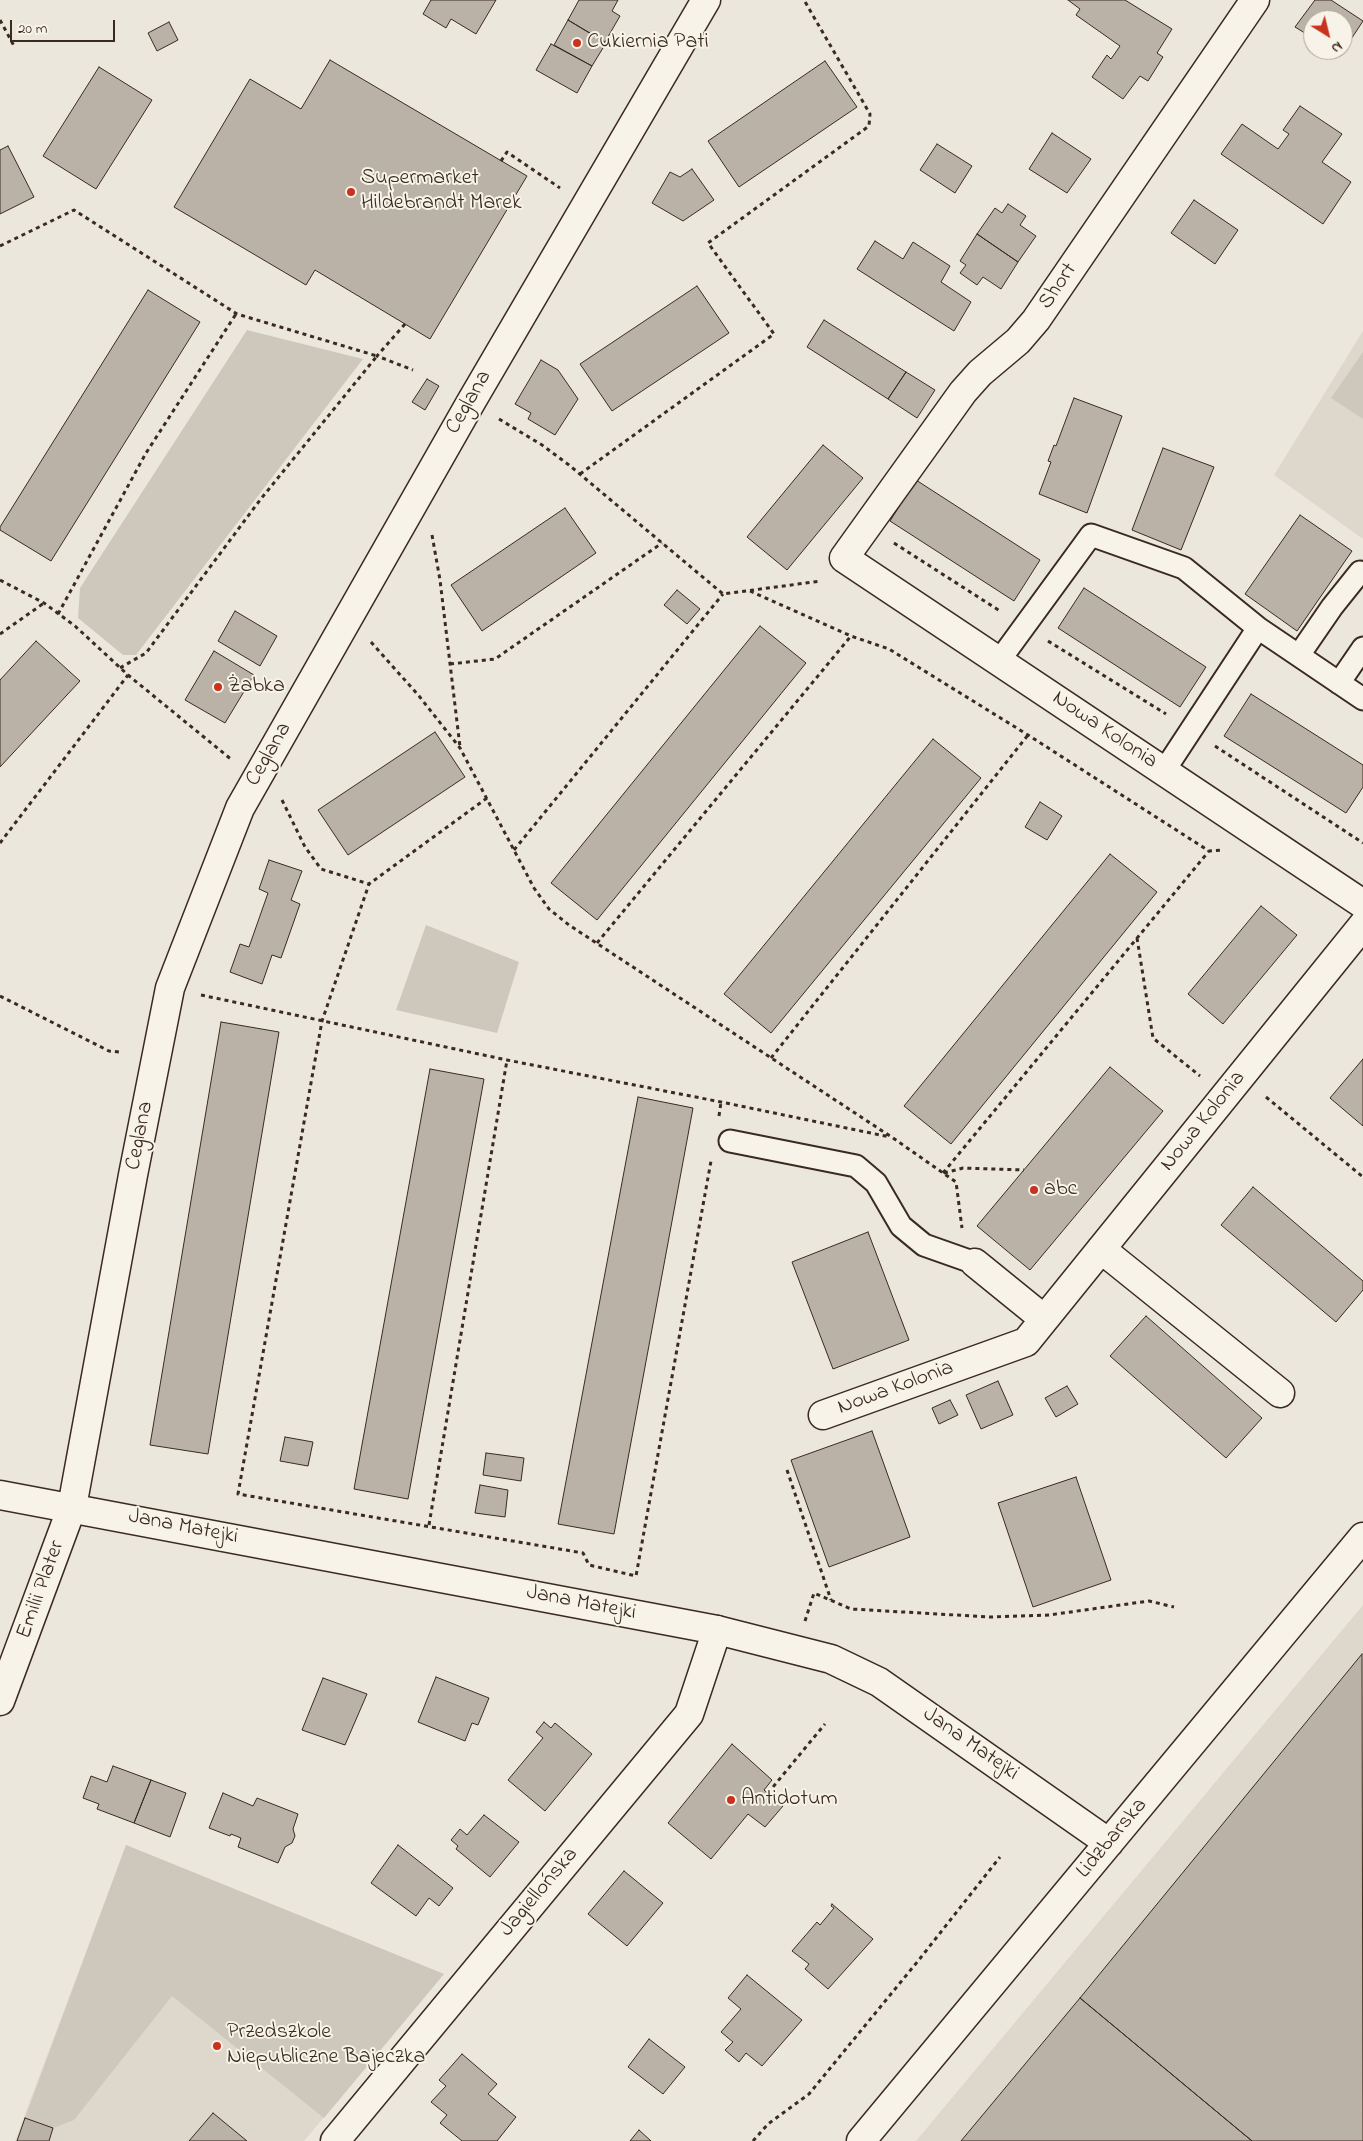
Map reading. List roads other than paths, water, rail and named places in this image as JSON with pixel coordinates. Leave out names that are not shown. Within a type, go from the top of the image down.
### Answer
[{"type":"street","name":"Ceglana","points":[[72,1507],[133,1175],[170,988],[240,808],[471,402],[706,0]]},
{"type":"street","name":"Short","points":[[844,558],[963,392],[980,372],[1018,342],[1036,320],[1255,0]]},
{"type":"street","name":"Nowa Kolonia","points":[[844,558],[1363,904]]},
{"type":"street","name":"Nowa Kolonia","points":[[823,1416],[1026,1342],[1363,924]]},
{"type":"street","points":[[1101,1249],[1280,1392]]},
{"type":"street","points":[[975,1263],[1044,1319]]},
{"type":"street","name":"Jana Matejki","points":[[0,1495],[72,1507],[717,1630],[831,1659],[879,1682],[1109,1844]]},
{"type":"street","name":"Emilii Plater","points":[[0,1702],[72,1507]]},
{"type":"street","name":"Lidzbarska","points":[[861,2141],[1363,1537]]},
{"type":"street","name":"Jagiellońska","points":[[335,2141],[689,1714],[717,1630]]},
{"type":"lane","points":[[999,660],[1090,535],[1184,568],[1258,628],[1363,699]]},
{"type":"lane","points":[[1299,655],[1332,607],[1360,572],[1363,574]]},
{"type":"lane","points":[[1164,771],[1258,628]]},
{"type":"lane","points":[[1339,683],[1363,648]]},
{"type":"lane","points":[[730,1141],[856,1166],[876,1183],[901,1226],[924,1245],[975,1263]]},
{"type":"place","name":"Cukiernia Pati","points":[[577,43]]},
{"type":"place","name":"Supermarket Hildebrandt Marek","points":[[351,192]]},
{"type":"place","name":"Żabka","points":[[218,687]]},
{"type":"place","name":"abc","points":[[1034,1190]]},
{"type":"place","name":"Antidotum","points":[[731,1800]]},
{"type":"place","name":"Przedszkole Niepubliczne Bajeczka","points":[[217,2046]]}]
